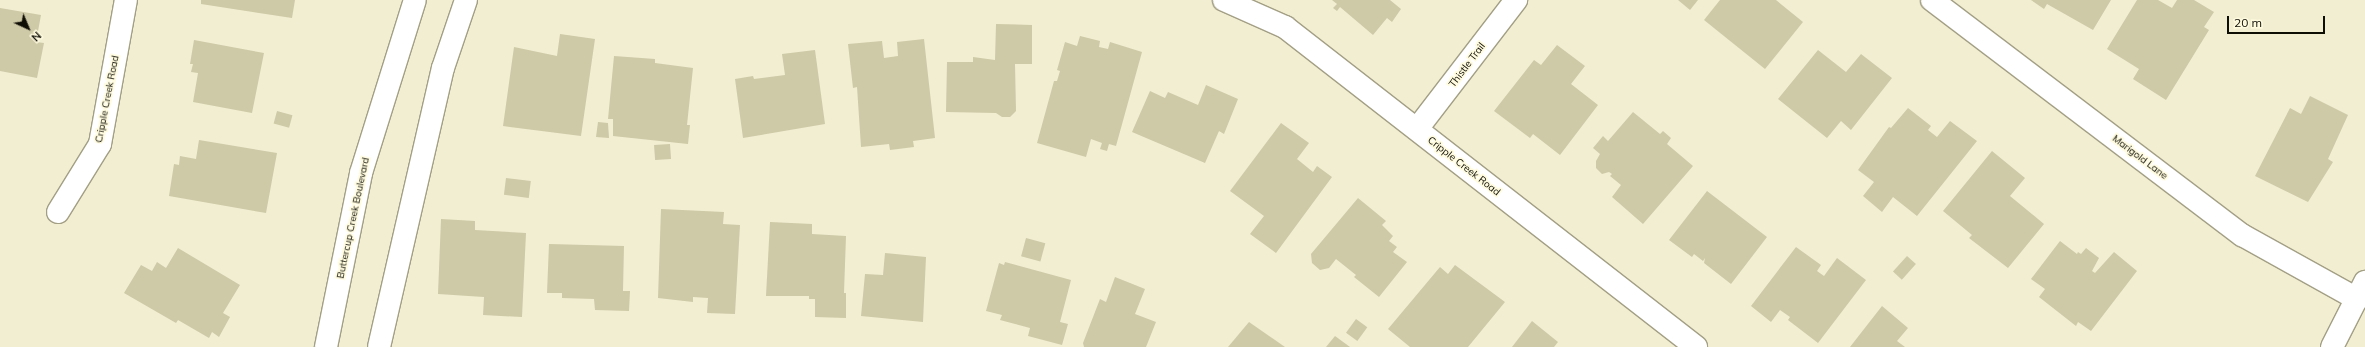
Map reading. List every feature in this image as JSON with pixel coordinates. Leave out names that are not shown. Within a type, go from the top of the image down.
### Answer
[{"type":"street","name":"Cripple Creek Road","points":[[58,212],[100,144],[126,0]]},
{"type":"street","name":"Buttercup Creek Boulevard","points":[[326,347],[361,173],[415,0]]},
{"type":"street","points":[[379,347],[443,68],[466,0]]},
{"type":"street","name":"Cripple Creek Road","points":[[1224,0],[1285,27],[1696,347]]},
{"type":"street","name":"Thistle Trail","points":[[1417,129],[1516,0]]},
{"type":"street","name":"Marigold Lane","points":[[1932,0],[2242,234],[2361,290]]},
{"type":"street","points":[[2332,347],[2361,290]]},
{"type":"building","points":[[201,0],[295,0],[292,18],[201,4]]},
{"type":"building","points":[[1332,0],[1390,0],[1401,9],[1392,22],[1387,18],[1373,35],[1340,7],[1337,11],[1333,8],[1337,4]]},
{"type":"building","points":[[1678,0],[1698,0],[1690,10]]},
{"type":"building","points":[[1720,0],[1776,0],[1803,22],[1765,69],[1704,20]]},
{"type":"building","points":[[2031,0],[2111,0],[2093,30],[2047,4],[2044,9]]},
{"type":"building","points":[[2137,0],[2158,0],[2172,8],[2177,0],[2194,0],[2214,12],[2204,27],[2209,30],[2166,100],[2133,79],[2139,69],[2107,49]]},
{"type":"building","points":[[0,8],[41,15],[36,42],[44,43],[37,78],[0,71]]},
{"type":"building","points":[[996,24],[1032,25],[1032,64],[1015,64],[1016,111],[1010,117],[1002,117],[996,113],[946,112],[947,62],[973,62],[973,57],[995,60]]},
{"type":"building","points":[[560,34],[595,39],[581,136],[503,126],[514,47],[557,56]]},
{"type":"building","points":[[1080,36],[1100,41],[1099,47],[1108,49],[1110,42],[1142,52],[1116,146],[1109,144],[1107,151],[1100,149],[1102,143],[1091,139],[1086,157],[1037,143],[1054,81],[1057,81],[1060,71],[1057,70],[1065,42],[1077,46]]},
{"type":"building","points":[[924,39],[935,138],[913,141],[914,147],[890,150],[889,144],[861,147],[857,87],[853,88],[848,44],[882,41],[884,58],[898,56],[897,42]]},
{"type":"building","points":[[194,40],[264,53],[252,113],[193,102],[198,73],[191,72],[193,64],[190,64]]},
{"type":"building","points":[[1557,45],[1585,66],[1571,84],[1598,105],[1560,155],[1533,134],[1530,138],[1494,111],[1534,60],[1541,65]]},
{"type":"building","points":[[815,50],[825,124],[743,138],[735,79],[753,76],[754,79],[785,75],[782,54]]},
{"type":"building","points":[[1818,50],[1846,72],[1861,54],[1892,78],[1851,130],[1841,121],[1827,138],[1778,99]]},
{"type":"building","points":[[614,56],[655,59],[655,63],[693,68],[687,125],[690,125],[688,144],[613,136],[613,119],[608,119]]},
{"type":"building","points":[[1206,85],[1238,99],[1224,134],[1219,131],[1205,163],[1132,132],[1150,91],[1165,98],[1168,92],[1198,105]]},
{"type":"building","points":[[2310,96],[2348,115],[2328,159],[2333,162],[2308,202],[2255,176],[2290,108],[2301,114]]},
{"type":"building","points":[[1908,108],[1931,126],[1928,130],[1937,137],[1950,121],[1977,141],[1917,216],[1893,197],[1882,212],[1863,196],[1874,182],[1858,170],[1889,127],[1891,128]]},
{"type":"building","points":[[277,111],[292,115],[289,128],[274,124]]},
{"type":"building","points":[[1633,112],[1660,134],[1663,131],[1671,138],[1667,144],[1693,166],[1643,224],[1612,197],[1621,185],[1610,176],[1612,174],[1609,172],[1602,174],[1596,168],[1596,161],[1600,154],[1593,148],[1603,136],[1608,141]]},
{"type":"building","points":[[598,122],[608,123],[609,138],[596,137]]},
{"type":"building","points":[[1281,123],[1309,143],[1297,159],[1313,172],[1317,166],[1332,177],[1276,253],[1250,234],[1264,216],[1230,191]]},
{"type":"building","points":[[199,140],[277,153],[266,213],[169,196],[174,164],[179,165],[180,156],[196,159]]},
{"type":"building","points":[[670,144],[671,159],[655,160],[654,145]]},
{"type":"building","points":[[1992,151],[2025,178],[2010,196],[2044,224],[2008,268],[1969,238],[1972,235],[1943,211]]},
{"type":"building","points":[[506,178],[531,181],[529,198],[504,195]]},
{"type":"building","points":[[1707,191],[1767,237],[1731,284],[1704,263],[1705,258],[1703,261],[1694,254],[1692,257],[1669,240]]},
{"type":"building","points":[[1358,198],[1386,221],[1382,225],[1393,236],[1389,241],[1397,247],[1393,252],[1407,262],[1379,297],[1354,277],[1356,275],[1336,259],[1329,268],[1320,270],[1312,263],[1311,254]]},
{"type":"building","points":[[661,209],[724,212],[723,224],[740,225],[735,314],[707,313],[708,298],[693,297],[693,302],[658,298]]},
{"type":"building","points":[[441,219],[475,221],[475,230],[526,233],[522,317],[483,315],[484,297],[438,294]]},
{"type":"building","points":[[770,222],[812,224],[812,234],[846,236],[844,293],[846,293],[846,318],[815,317],[815,299],[809,299],[809,296],[766,296]]},
{"type":"building","points":[[1026,238],[1045,243],[1040,262],[1021,256]]},
{"type":"building","points":[[2060,241],[2077,254],[2078,252],[2081,254],[2086,248],[2099,258],[2092,271],[2095,273],[2114,252],[2137,271],[2091,331],[2078,322],[2076,326],[2039,297],[2045,289],[2031,279]]},
{"type":"building","points":[[549,244],[624,246],[623,291],[630,291],[629,311],[595,310],[594,299],[562,298],[562,293],[547,293]]},
{"type":"building","points":[[1796,247],[1821,265],[1817,271],[1824,276],[1837,258],[1866,280],[1818,343],[1788,320],[1790,317],[1780,310],[1771,322],[1751,306]]},
{"type":"building","points":[[178,248],[240,285],[223,313],[230,317],[219,337],[212,332],[209,338],[178,320],[176,323],[124,293],[141,265],[152,271],[157,262],[166,268]]},
{"type":"building","points":[[885,253],[926,257],[923,322],[861,316],[865,274],[883,275]]},
{"type":"building","points":[[1907,256],[1916,264],[1902,280],[1893,272]]},
{"type":"building","points":[[1005,262],[1071,280],[1060,322],[1068,324],[1062,345],[1028,336],[1030,328],[1000,320],[1002,315],[986,311],[999,263],[1004,265]]},
{"type":"building","points":[[1455,265],[1505,302],[1468,347],[1410,347],[1388,329],[1440,267],[1448,274]]},
{"type":"building","points":[[1115,277],[1145,289],[1135,314],[1156,322],[1146,347],[1084,347],[1083,343],[1100,299],[1106,302]]},
{"type":"building","points":[[1882,306],[1908,328],[1897,341],[1905,347],[1850,347]]},
{"type":"building","points":[[1356,319],[1367,327],[1357,341],[1346,333]]},
{"type":"building","points":[[1532,321],[1558,342],[1554,347],[1512,347]]},
{"type":"building","points":[[1249,322],[1285,347],[1228,347]]},
{"type":"building","points":[[1335,336],[1350,347],[1326,347]]}]
